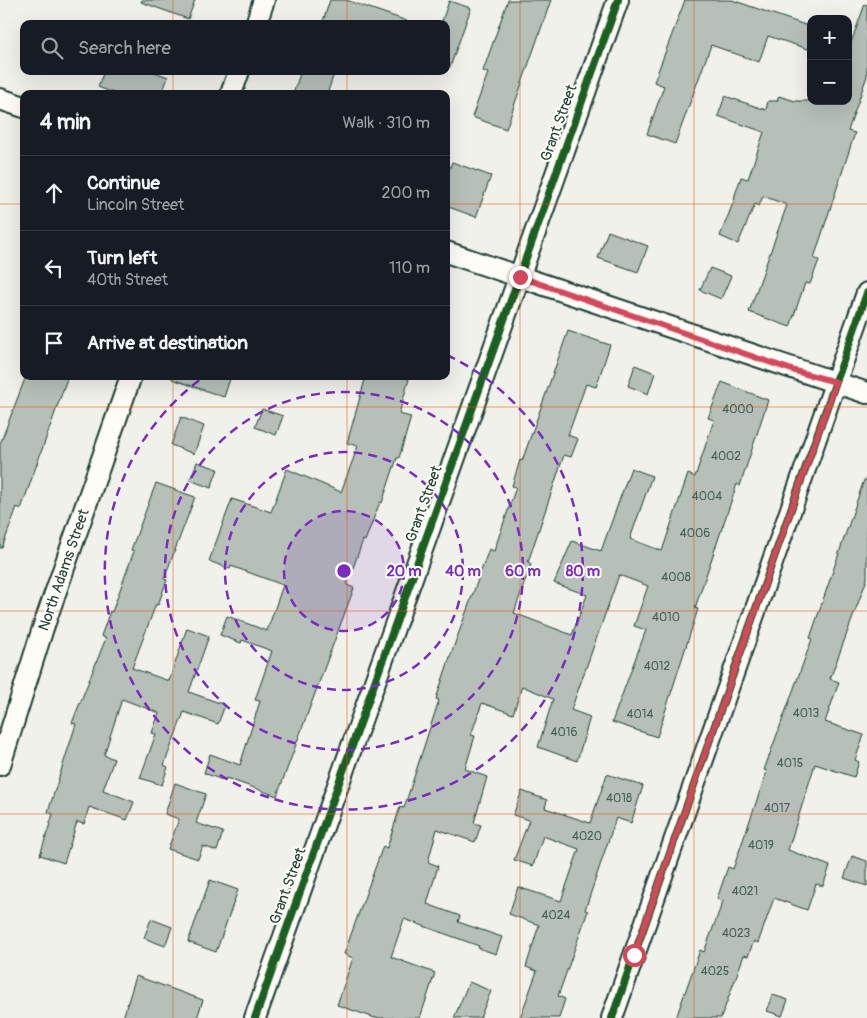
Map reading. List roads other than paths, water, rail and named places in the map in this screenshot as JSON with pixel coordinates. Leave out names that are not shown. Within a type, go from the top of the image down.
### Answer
[{"type":"street","points":[[257,20],[264,0]]},
{"type":"street","name":"Grant Street","points":[[255,1018],[618,0]]},
{"type":"street","points":[[232,90],[238,75]]},
{"type":"street","points":[[0,99],[20,106]]},
{"type":"street","points":[[450,253],[795,371],[867,393]]},
{"type":"street","points":[[612,1018],[867,293]]},
{"type":"street","name":"North Adams Street","points":[[0,765],[43,628],[130,380]]}]
